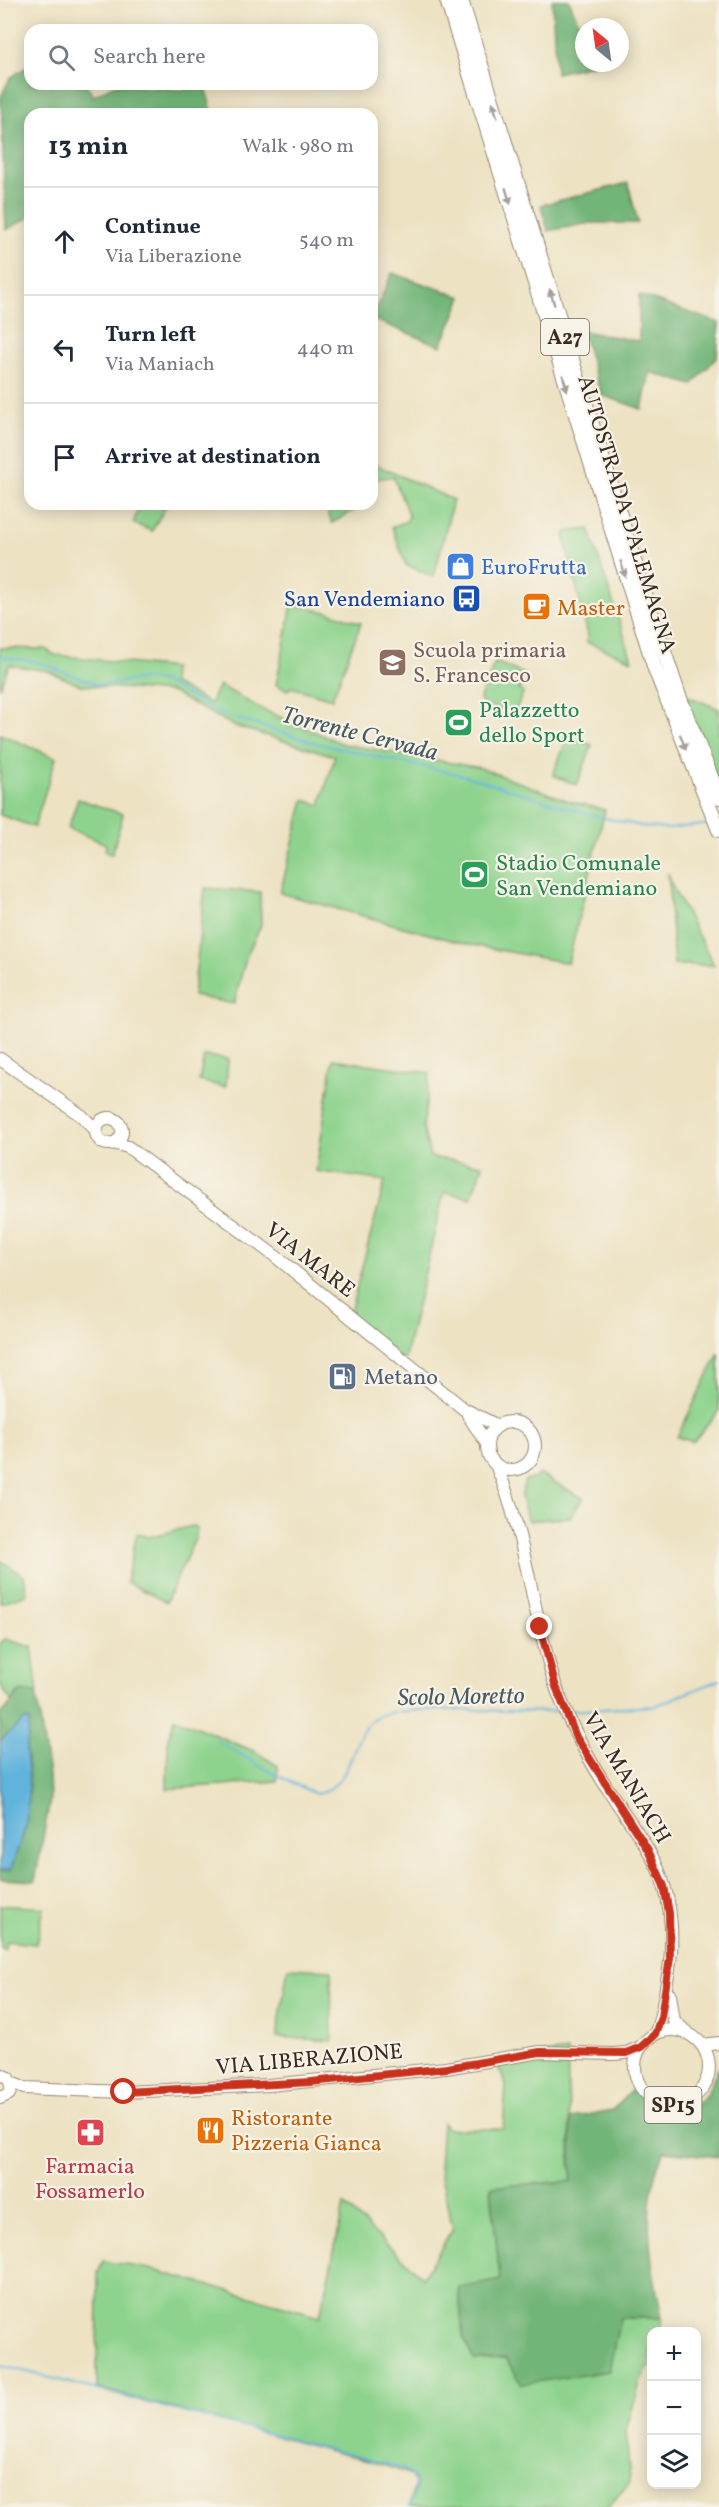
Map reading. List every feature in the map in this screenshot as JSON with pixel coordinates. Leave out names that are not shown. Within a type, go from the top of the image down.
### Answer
[{"type":"highway","name":"AUTOSTRADA D'ALEMAGNA","points":[[447,0],[655,669],[713,794]]},
{"type":"highway","name":"AUTOSTRADA D'ALEMAGNA","points":[[461,0],[639,577],[713,794],[719,830]]},
{"type":"main road","name":"VIA MARE","points":[[0,1059],[99,1126],[102,1141],[118,1138]]},
{"type":"main road","name":"VIA MARE","points":[[99,1126],[107,1118],[117,1120],[121,1126],[118,1138]]},
{"type":"main road","name":"VIA MARE","points":[[118,1138],[275,1256],[464,1409],[478,1426],[487,1444],[489,1456],[496,1465]]},
{"type":"main road","name":"VIA MARE","points":[[464,1409],[498,1426],[516,1422],[527,1428],[532,1434],[535,1446],[534,1455],[528,1464],[518,1469]]},
{"type":"main road","points":[[487,1444],[490,1434],[498,1426]]},
{"type":"main road","points":[[496,1465],[505,1469],[518,1469]]},
{"type":"main road","name":"VIA MANIACH","points":[[496,1465],[509,1500],[545,1648],[561,1701],[594,1768],[660,1872],[669,1913],[671,2013],[681,2029],[688,2033]]},
{"type":"main road","name":"VIA MANIACH","points":[[509,1500],[518,1469]]},
{"type":"main road","name":"VIA MANIACH","points":[[655,2034],[661,2017],[669,1973]]},
{"type":"main road","points":[[641,2047],[655,2034],[665,2030],[688,2033],[703,2045],[719,2043]]},
{"type":"main road","name":"SP15","points":[[703,2045],[710,2062],[710,2072]]},
{"type":"main road","name":"SP15","points":[[641,2047],[637,2055],[635,2074],[645,2093],[658,2102],[674,2105],[694,2098],[707,2082],[719,2058]]},
{"type":"main road","name":"VIA LIBERAZIONE","points":[[0,2098],[11,2086],[124,2092],[269,2085],[447,2068],[540,2052],[626,2053],[641,2047]]},
{"type":"main road","name":"VIA LIBERAZIONE","points":[[597,2054],[624,2064],[635,2074]]},
{"type":"main road","points":[[0,2074],[6,2076],[11,2086]]},
{"type":"green space","points":[[552,0],[569,0],[576,18],[575,69],[556,73]]},
{"type":"green space","points":[[24,69],[24,90],[90,90],[93,96],[105,90],[206,90],[211,108],[24,108],[24,220],[6,230],[1,97],[10,78]]},
{"type":"green space","points":[[628,183],[638,223],[590,223],[548,231],[541,205]]},
{"type":"green space","points":[[392,273],[462,297],[441,346],[378,321],[378,305]]},
{"type":"green space","points":[[639,295],[719,323],[717,357],[692,385],[650,372],[642,409],[601,395],[582,331],[639,341]]},
{"type":"green space","points":[[378,466],[453,500],[434,577],[406,565],[392,527],[407,521],[409,516],[393,476],[378,479]]},
{"type":"green space","points":[[138,510],[164,510],[152,531],[133,523]]},
{"type":"green space","points":[[327,510],[354,510],[332,523]]},
{"type":"green space","points":[[589,529],[632,660],[586,642],[588,635],[564,537],[567,532]]},
{"type":"green space","points":[[292,605],[328,612],[361,623],[332,699],[291,687],[288,690],[276,685]]},
{"type":"green space","points":[[0,648],[45,649],[55,655],[173,668],[172,683],[210,704],[219,685],[261,709],[343,744],[481,768],[569,801],[605,810],[568,963],[461,943],[280,893],[304,800],[320,805],[335,756],[234,726],[171,692],[80,685],[48,671],[9,665],[0,688]]},
{"type":"green space","points":[[495,662],[524,674],[519,690],[523,693],[515,712],[510,715],[481,702],[480,698]]},
{"type":"green space","points":[[688,696],[719,709],[719,786],[688,705]]},
{"type":"green space","points":[[0,734],[56,758],[34,827],[0,815]]},
{"type":"green space","points":[[568,736],[592,745],[577,785],[553,775]]},
{"type":"green space","points":[[78,799],[123,814],[112,854],[105,852],[106,844],[68,828]]},
{"type":"green space","points":[[668,873],[673,888],[714,965],[674,965]]},
{"type":"green space","points":[[205,888],[260,892],[261,925],[246,957],[234,1004],[193,996]]},
{"type":"green space","points":[[204,1056],[228,1059],[226,1087],[199,1081]]},
{"type":"green space","points":[[333,1059],[430,1073],[423,1127],[430,1157],[483,1165],[471,1198],[444,1192],[404,1361],[349,1316],[385,1181],[316,1171]]},
{"type":"green space","points":[[719,1353],[719,1411],[693,1442],[677,1437]]},
{"type":"green space","points":[[539,1474],[583,1498],[571,1517],[528,1521],[521,1498],[525,1480],[536,1478]]},
{"type":"green space","points":[[192,1526],[197,1528],[195,1539],[166,1602],[126,1582],[137,1534],[149,1537]]},
{"type":"green space","points":[[0,1560],[24,1576],[27,1594],[0,1603]]},
{"type":"green space","points":[[5,1639],[32,1647],[38,1693],[18,1693],[11,1701],[0,1684],[0,1643]]},
{"type":"green space","points":[[21,1691],[36,1693],[49,1775],[50,1800],[35,1881],[0,1879],[0,1871],[11,1869],[26,1826],[29,1780],[26,1751],[29,1730],[17,1726],[0,1741],[0,1716]]},
{"type":"green space","points":[[175,1718],[256,1752],[278,1766],[277,1781],[167,1789],[168,1738]]},
{"type":"green space","points":[[0,1905],[44,1908],[36,1944],[6,1941],[5,1949],[0,1949]]},
{"type":"green space","points":[[288,1968],[331,1970],[332,2041],[277,2037]]},
{"type":"green space","points":[[567,2051],[571,2181],[491,2187],[500,2280],[459,2289],[463,2337],[474,2360],[620,2318],[662,2318],[661,2327],[647,2327],[647,2369],[641,2380],[626,2430],[630,2482],[608,2507],[409,2507],[415,2484],[411,2475],[390,2467],[97,2388],[98,2273],[103,2261],[150,2269],[320,2316],[344,2205],[423,2277],[453,2229],[439,2168],[442,2122],[449,2129],[503,2129],[506,2085],[495,2060]]},
{"type":"green space","points":[[719,2068],[719,2157],[664,2151],[656,2171],[649,2213],[651,2255],[662,2318],[620,2318],[609,2371],[522,2384],[506,2359],[474,2360],[463,2337],[459,2288],[500,2280],[491,2187],[571,2181],[571,2118],[612,2110],[634,2088],[648,2103],[657,2107],[667,2110],[686,2108],[696,2104],[704,2097]]},
{"type":"water","points":[[24,1720],[30,1721],[26,1751],[29,1780],[26,1826],[11,1869],[0,1871],[0,1741]]},
{"type":"waterway","name":"Torrente Cervada","points":[[0,657],[37,662],[99,685],[146,679],[162,681],[221,714],[320,744],[466,776],[592,815],[646,827],[667,829],[712,824]]},
{"type":"waterway","name":"Scolo Moretto","points":[[569,1711],[655,1706],[719,1680]]},
{"type":"waterway","name":"Scolo Moretto","points":[[218,1741],[272,1773],[316,1794],[329,1789],[339,1781],[361,1734],[367,1724],[376,1717],[390,1713],[435,1710],[560,1711]]},
{"type":"waterway","points":[[0,2365],[398,2467],[411,2474],[416,2483],[409,2507]]},
{"type":"place","name":"EuroFrutta","points":[[460,566]]},
{"type":"place","name":"San Vendemiano","points":[[466,598]]},
{"type":"place","name":"Master","points":[[536,607]]},
{"type":"place","name":"Scuola primaria S. Francesco","points":[[392,662]]},
{"type":"place","name":"Palazzetto dello Sport","points":[[458,722]]},
{"type":"place","name":"Stadio Comunale San Vendemiano","points":[[475,875]]},
{"type":"place","name":"Metano","points":[[343,1376]]},
{"type":"place","name":"Ristorante Pizzeria Gianca","points":[[210,2130]]},
{"type":"place","name":"Farmacia Fossamerlo","points":[[90,2133]]},
{"type":"route","points":[[124,2092],[311,2082],[447,2068],[540,2052],[626,2053],[641,2047],[655,2034],[661,2017],[670,1958],[669,1913],[664,1886],[660,1872],[648,1850],[576,1737],[555,1684],[540,1627]]}]
